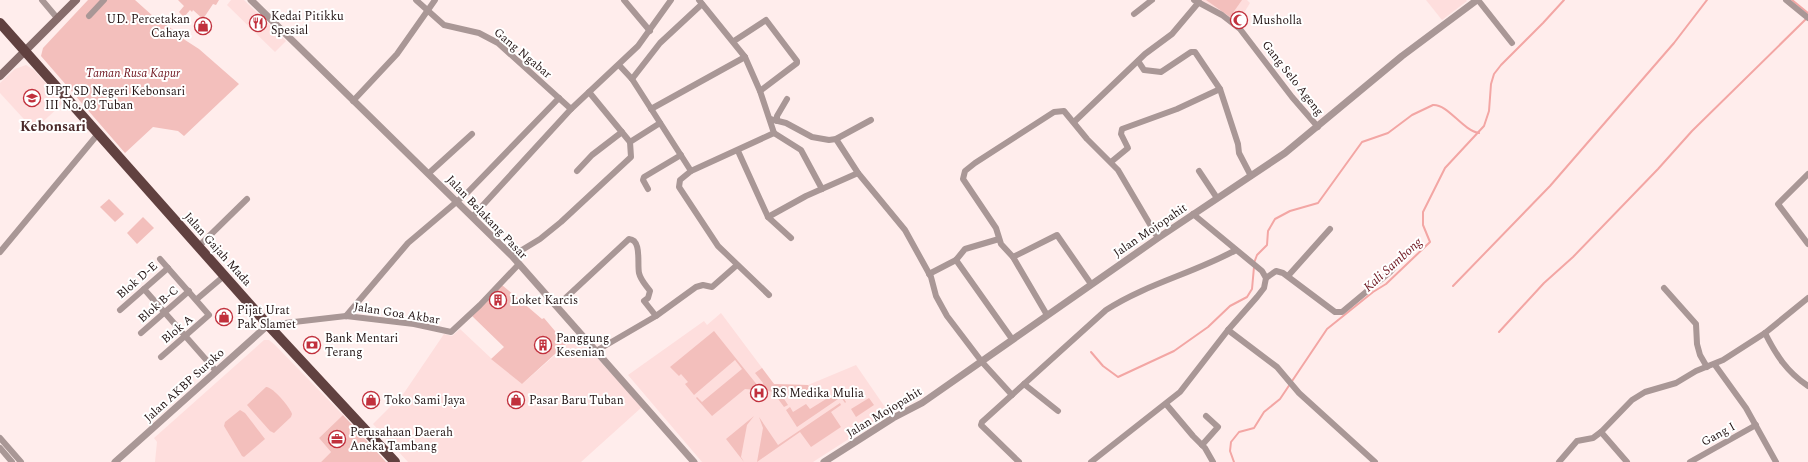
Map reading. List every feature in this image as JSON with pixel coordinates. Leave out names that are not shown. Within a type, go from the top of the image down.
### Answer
[{"type":"highway","name":"Jalan Gajah Mada","points":[[0,23],[268,325],[395,462]]},
{"type":"main road","points":[[0,76],[24,51],[58,20],[76,0]]},
{"type":"street","points":[[42,0],[58,20]]},
{"type":"street","points":[[89,16],[104,0]]},
{"type":"street","name":"Jalan Belakang Pasar","points":[[251,0],[353,101],[457,200],[512,256],[694,462]]},
{"type":"street","name":"Gang Ngabar","points":[[416,0],[428,12],[448,27],[469,30],[488,36],[571,109]]},
{"type":"street","points":[[353,101],[397,54],[436,0]]},
{"type":"street","points":[[624,0],[650,31]]},
{"type":"street","points":[[473,216],[571,109],[638,46],[671,0]]},
{"type":"street","points":[[1134,14],[1152,0]]},
{"type":"street","points":[[1478,0],[1512,43]]},
{"type":"street","name":"Jalan Mojopahit","points":[[824,462],[893,418],[922,403],[1091,284],[1285,153],[1402,56],[1478,0]]},
{"type":"street","points":[[1786,0],[1806,16]]},
{"type":"street","points":[[1074,122],[1138,61],[1172,34],[1196,1]]},
{"type":"street","name":"Gang Selo Ageng","points":[[1196,1],[1222,15],[1240,29],[1292,97],[1318,127]]},
{"type":"street","points":[[632,79],[660,42],[700,2],[734,41],[745,57],[760,91],[774,133],[801,150],[822,189]]},
{"type":"street","points":[[734,41],[766,20],[797,61],[760,91]]},
{"type":"street","points":[[1138,61],[1144,70],[1161,72],[1191,52],[1195,52],[1220,89],[1238,144],[1239,153],[1251,176]]},
{"type":"street","points":[[651,109],[745,57]]},
{"type":"street","points":[[619,65],[632,79],[691,171]]},
{"type":"street","points":[[1111,162],[1128,148],[1121,134],[1122,129],[1177,109],[1220,89]]},
{"type":"street","points":[[512,256],[540,239],[561,222],[631,157],[630,142],[589,92]]},
{"type":"street","points":[[346,316],[408,243],[467,193],[559,98]]},
{"type":"street","points":[[777,121],[777,116],[787,99]]},
{"type":"street","points":[[1047,315],[1013,257],[1001,244],[996,228],[963,179],[965,171],[1054,112],[1064,111],[1087,139],[1118,170],[1158,238]]},
{"type":"street","points":[[770,119],[786,123],[820,140],[836,139],[871,120]]},
{"type":"street","points":[[630,142],[660,123]]},
{"type":"street","points":[[577,172],[592,155],[622,132]]},
{"type":"street","points":[[769,295],[714,241],[679,187],[680,180],[691,171],[738,151],[774,133]]},
{"type":"street","points":[[0,252],[98,134]]},
{"type":"street","points":[[429,173],[472,134]]},
{"type":"street","points":[[836,139],[858,173],[897,219],[929,274],[936,296],[947,316],[982,362],[1012,395]]},
{"type":"street","points":[[738,151],[768,217],[792,238]]},
{"type":"street","points":[[648,189],[643,180],[644,177],[681,155]]},
{"type":"street","points":[[1199,171],[1217,198]]},
{"type":"street","points":[[768,217],[822,189],[858,173]]},
{"type":"street","points":[[1808,174],[1778,204],[1808,244]]},
{"type":"street","points":[[198,246],[247,199]]},
{"type":"street","points":[[1091,462],[1180,392],[1228,330],[1260,293],[1266,283],[1266,278],[1262,271],[1193,214]]},
{"type":"street","points":[[1288,276],[1330,229]]},
{"type":"street","points":[[1013,257],[1057,235],[1091,284]]},
{"type":"street","points":[[557,306],[629,239],[632,239],[638,248],[639,273],[642,282],[650,292],[648,298],[644,301],[656,316]]},
{"type":"street","points":[[929,274],[956,260],[965,249],[999,239]]},
{"type":"street","points":[[1019,462],[981,423],[1048,361],[1082,333],[1100,315],[1118,303],[1236,250]]},
{"type":"street","points":[[1266,278],[1276,271],[1288,276],[1335,312],[1342,312],[1390,272],[1407,252]]},
{"type":"street","points":[[160,259],[197,299],[224,276]]},
{"type":"street","points":[[956,260],[1012,339]]},
{"type":"street","name":"Jalan Goa Akbar","points":[[268,325],[346,316],[414,324],[451,332],[480,305],[518,264]]},
{"type":"street","points":[[596,351],[656,316],[696,287],[703,285],[712,287],[737,264]]},
{"type":"street","name":"Blok D-E","points":[[120,310],[168,268]]},
{"type":"street","points":[[1664,288],[1696,324],[1697,344],[1700,355],[1707,366]]},
{"type":"street","points":[[144,289],[216,371]]},
{"type":"street","name":"Blok B-C","points":[[141,334],[189,291]]},
{"type":"street","points":[[1559,462],[1577,441],[1593,438],[1601,432],[1632,400],[1646,392],[1676,383],[1707,366],[1715,365],[1747,346],[1808,298]]},
{"type":"street","name":"Blok A","points":[[161,357],[207,318],[209,313],[197,299]]},
{"type":"street","name":"Jalan AKBP Suroko","points":[[115,462],[268,325]]},
{"type":"street","points":[[1228,330],[1278,367],[1295,389],[1375,462]]},
{"type":"street","points":[[1765,333],[1785,367],[1808,386]]},
{"type":"street","points":[[1715,365],[1756,425],[1776,462]]},
{"type":"street","points":[[1024,384],[1058,411]]},
{"type":"street","points":[[1166,404],[1202,445],[1213,462]]},
{"type":"street","points":[[1202,445],[1218,427],[1206,416]]},
{"type":"street","name":"Gang I","points":[[1690,462],[1756,425]]},
{"type":"street","points":[[1601,432],[1627,462]]},
{"type":"street","points":[[0,438],[12,462]]},
{"type":"street","points":[[0,448],[21,462]]},
{"type":"street","points":[[0,459],[8,452]]},
{"type":"shaded area","points":[[231,0],[244,0],[286,41],[275,52],[227,5]]},
{"type":"shaded area","points":[[1199,0],[1247,0],[1250,3],[1242,16],[1247,19],[1242,28]]},
{"type":"shaded area","points":[[1426,0],[1466,0],[1467,1],[1442,20]]},
{"type":"shaded area","name":"UPT SD Negeri Kebonsari III No. 03 Tuban","points":[[26,65],[34,70],[63,103],[34,130],[0,93],[0,83],[15,69]]},
{"type":"shaded area","name":"RS Medika Mulia","points":[[721,313],[774,384],[808,385],[856,365],[889,413],[813,462],[702,462],[628,375],[704,321],[707,325]]},
{"type":"shaded area","name":"Pasar Baru Tuban","points":[[460,329],[493,360],[522,384],[577,336],[642,407],[581,462],[408,462],[373,424],[404,393],[444,334],[452,336]]},
{"type":"shaded area","points":[[264,340],[269,340],[275,345],[343,415],[319,438],[331,452],[321,462],[155,462],[157,442],[154,438]]},
{"type":"green space","name":"Taman Rusa Kapur","points":[[88,0],[135,0],[154,17],[161,20],[185,40],[199,49],[239,84],[184,136],[178,131],[153,127],[125,153],[41,56],[43,48]]},
{"type":"green space","points":[[178,0],[219,0],[216,5],[213,4],[203,19],[193,10],[192,12],[190,10],[184,17],[179,12],[184,6]]},
{"type":"green space","points":[[1206,0],[1242,0],[1230,17]]},
{"type":"green space","points":[[109,199],[124,214],[115,222],[100,207]]},
{"type":"green space","points":[[143,217],[154,228],[137,244],[127,233]]},
{"type":"green space","points":[[502,285],[542,319],[544,318],[566,344],[522,384],[491,359],[504,347],[472,316]]},
{"type":"green space","points":[[714,331],[758,386],[758,390],[745,389],[712,416],[696,398],[697,397],[702,402],[742,369],[735,360],[694,395],[685,384],[688,382],[681,374],[679,376],[670,367]]},
{"type":"green space","points":[[762,368],[774,384],[808,385],[810,388],[798,396],[792,387],[781,394],[788,405],[784,407],[773,392],[762,390],[763,383],[755,373]]},
{"type":"green space","points":[[266,387],[272,390],[280,398],[292,414],[291,417],[274,433],[270,431],[247,405]]},
{"type":"green space","points":[[839,391],[846,402],[845,403],[841,397],[797,427],[786,410],[790,407],[793,412],[806,404],[810,409]]},
{"type":"green space","points":[[869,398],[874,405],[856,417],[851,409]]},
{"type":"green space","points":[[840,403],[841,405],[831,412],[841,427],[811,447],[800,432],[757,462],[763,428],[759,417],[778,445]]},
{"type":"green space","points":[[240,410],[245,413],[265,439],[244,457],[224,426],[225,422]]},
{"type":"green space","points":[[343,415],[386,462],[321,462],[331,452],[319,438]]},
{"type":"green space","points":[[754,416],[747,425],[741,457],[744,462],[726,439]]},
{"type":"waterway","name":"Kali Sambong","points":[[1234,462],[1230,451],[1231,442],[1239,432],[1254,428],[1264,412],[1280,399],[1327,329],[1373,292],[1386,284],[1430,242],[1423,225],[1423,212],[1445,168],[1484,126],[1489,111],[1491,84],[1494,74],[1564,0]]},
{"type":"waterway","points":[[1453,286],[1550,186],[1674,43],[1707,0]]},
{"type":"waterway","points":[[1792,0],[1808,13]]},
{"type":"waterway","points":[[1499,332],[1544,283],[1573,257],[1658,169],[1692,131],[1806,19]]},
{"type":"waterway","points":[[1254,263],[1257,255],[1267,245],[1268,231],[1275,219],[1290,211],[1318,203],[1362,142],[1388,133],[1412,115],[1433,105],[1444,109],[1467,127],[1479,133]]},
{"type":"waterway","points":[[1091,352],[1103,366],[1118,377],[1174,351],[1208,327],[1230,306],[1247,297],[1252,289],[1254,267]]},
{"type":"place","name":"Musholla","points":[[1239,20]]},
{"type":"place","name":"Kedai Pitikku Spesial","points":[[258,23]]},
{"type":"place","name":"UD. Percetakan Cahaya","points":[[203,26]]},
{"type":"place","name":"UPT SD Negeri Kebonsari III No. 03 Tuban","points":[[32,98]]},
{"type":"place","name":"Loket Karcis","points":[[498,300]]},
{"type":"place","name":"Pijat Urat Pak Slamet","points":[[224,317]]},
{"type":"place","name":"Bank Mentari Terang","points":[[312,345]]},
{"type":"place","name":"Panggung Kesenian","points":[[543,345]]},
{"type":"place","name":"RS Medika Mulia","points":[[759,393]]},
{"type":"place","name":"Toko Sami Jaya","points":[[371,400]]},
{"type":"place","name":"Pasar Baru Tuban","points":[[516,400]]},
{"type":"place","name":"Perusahaan Daerah Aneka Tambang","points":[[337,439]]},
{"type":"district","name":"Kebonsari","points":[[53,126]]}]
